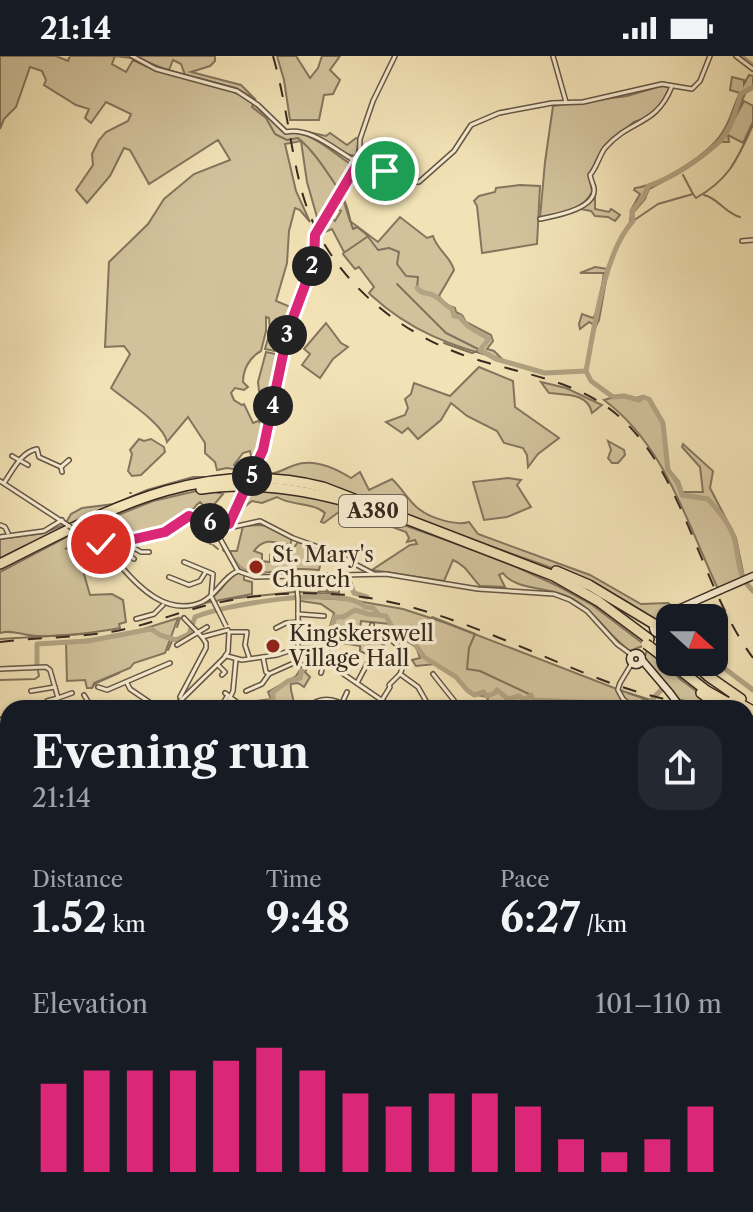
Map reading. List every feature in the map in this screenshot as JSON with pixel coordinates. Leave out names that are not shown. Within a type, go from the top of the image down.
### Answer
[{"type":"highway","name":"A380","points":[[0,564],[82,521],[128,502],[175,488],[235,479],[291,481],[323,487],[493,551],[581,590],[656,635]]},
{"type":"highway","name":"A380","points":[[0,571],[85,526],[152,500],[211,487],[287,488],[353,504],[535,573],[656,635]]},
{"type":"highway","name":"A380","points":[[493,551],[544,566],[589,585],[656,635]]},
{"type":"highway","name":"A380","points":[[680,676],[711,700]]},
{"type":"highway","name":"A380","points":[[690,676],[723,700]]},
{"type":"highway","name":"A380","points":[[694,676],[734,700]]},
{"type":"highway","points":[[710,676],[739,700]]},
{"type":"street","points":[[132,56],[156,69],[228,87],[255,102],[286,132],[299,131],[314,136],[358,163],[369,162],[403,182],[419,182],[454,151],[471,125],[499,113],[583,102],[653,86],[692,89],[697,86],[710,56]]},
{"type":"street","points":[[229,524],[263,450],[288,331],[314,261],[315,235],[358,163],[360,139],[369,110],[395,56]]},
{"type":"street","points":[[553,56],[566,102]]},
{"type":"street","points":[[736,56],[753,69]]},
{"type":"street","points":[[540,219],[570,212],[590,200],[594,192],[590,175],[602,153],[634,123],[654,115],[666,102],[672,86]]},
{"type":"street","points":[[742,241],[753,240]]},
{"type":"street","points":[[69,460],[62,469],[39,457],[37,449],[27,452],[2,482],[80,534],[104,546],[127,573],[164,604],[185,607],[212,597],[231,574],[238,571]]},
{"type":"street","points":[[12,456],[28,465]]},
{"type":"street","points":[[104,546],[165,532],[189,516],[233,527],[260,521],[374,574]]},
{"type":"street","points":[[0,537],[44,531],[62,520]]},
{"type":"street","points":[[212,524],[238,571],[255,577],[374,574],[478,589],[562,596],[587,611],[675,700]]},
{"type":"street","points":[[0,525],[5,527],[8,534]]},
{"type":"street","points":[[133,541],[134,548],[129,555],[134,559]]},
{"type":"street","points":[[134,548],[149,552]]},
{"type":"street","points":[[179,700],[227,656],[227,629],[212,597],[214,576],[184,562]]},
{"type":"street","points":[[169,577],[189,585],[200,581],[206,571]]},
{"type":"street","points":[[689,604],[750,575]]},
{"type":"street","points":[[297,577],[298,648]]},
{"type":"street","points":[[139,616],[154,614],[164,604]]},
{"type":"street","points":[[298,614],[314,612],[324,616]]},
{"type":"street","points":[[178,700],[206,648],[206,643],[184,618]]},
{"type":"street","points":[[276,628],[287,620],[299,622]]},
{"type":"street","points":[[369,638],[372,625]]},
{"type":"street","points":[[200,636],[207,627]]},
{"type":"street","points":[[177,645],[227,629],[247,632],[245,645],[249,659]]},
{"type":"street","points":[[227,656],[249,659],[298,648],[324,649],[332,655],[342,673],[382,700],[389,685],[398,676],[405,658],[383,634],[370,632]]},
{"type":"street","points":[[624,700],[618,689],[620,683],[656,635]]},
{"type":"street","points":[[314,650],[316,637]]},
{"type":"street","points":[[321,673],[324,661],[320,657],[324,649]]},
{"type":"street","points":[[263,657],[269,674]]},
{"type":"street","points":[[234,700],[231,698],[236,659]]},
{"type":"street","points":[[246,691],[262,684],[269,674],[296,662],[302,665]]},
{"type":"street","points":[[98,687],[107,690],[170,663]]},
{"type":"street","points":[[357,683],[367,664]]},
{"type":"street","points":[[218,665],[225,672],[222,675]]},
{"type":"street","points":[[0,669],[46,667],[53,674],[58,698]]},
{"type":"street","points":[[433,674],[455,700]]},
{"type":"street","points":[[398,676],[418,687],[425,700]]},
{"type":"street","points":[[126,682],[130,689],[146,700]]},
{"type":"street","points":[[185,686],[193,690]]},
{"type":"street","points":[[31,691],[55,687]]},
{"type":"street","points":[[343,700],[347,692]]},
{"type":"street","points":[[51,700],[72,693]]},
{"type":"street","points":[[225,693],[228,695],[226,700]]},
{"type":"street","points":[[84,695],[87,700]]},
{"type":"shaded area","points":[[0,56],[56,56],[68,61],[70,56],[115,56],[112,64],[126,72],[133,60],[243,97],[285,133],[314,139],[354,166],[319,224],[307,182],[301,141],[285,144],[296,191],[310,222],[295,208],[289,231],[287,263],[276,301],[293,308],[280,352],[265,349],[270,331],[269,318],[266,317],[261,351],[250,360],[244,373],[243,382],[248,387],[244,390],[235,388],[231,393],[234,400],[244,404],[253,423],[258,421],[265,426],[261,450],[255,457],[251,456],[250,451],[243,453],[234,465],[239,470],[217,470],[215,462],[205,453],[205,443],[188,417],[167,442],[152,420],[111,388],[130,354],[124,346],[105,347],[109,262],[148,224],[164,199],[194,174],[229,158],[218,140],[149,184],[130,150],[124,148],[110,176],[87,203],[76,190],[93,165],[92,154],[106,132],[128,121],[131,114],[106,102],[91,123],[85,118],[89,109],[76,105],[44,85],[46,80],[42,71],[30,67],[16,107],[4,119],[0,129]]},
{"type":"shaded area","points":[[136,56],[215,56],[210,66],[191,72],[241,85],[256,100],[236,88],[185,75],[181,64],[173,60],[169,70]]},
{"type":"shaded area","points":[[277,56],[296,56],[310,78],[322,56],[340,56],[330,70],[340,80],[333,94],[324,95],[319,120],[290,120]]},
{"type":"shaded area","points":[[749,75],[753,76],[753,87],[746,92],[726,134],[744,101],[753,106],[753,122],[743,143],[728,135],[729,142],[721,142],[681,172],[649,189],[645,199],[631,215],[633,221],[630,224],[631,210],[640,194],[635,188],[670,175],[715,142],[728,123],[740,93],[730,90],[732,77],[744,80],[744,84]]},
{"type":"shaded area","points":[[661,86],[670,87],[664,101],[649,117],[634,122],[606,145],[589,175],[592,192],[588,198],[570,210],[540,218],[553,106],[627,96]]},
{"type":"shaded area","points":[[308,132],[326,136],[330,133],[347,145],[359,139],[356,156],[344,153]]},
{"type":"shaded area","points":[[540,186],[537,244],[482,253],[474,201],[479,196],[495,192],[496,188]]},
{"type":"shaded area","points":[[595,191],[595,209],[609,212],[611,209],[620,215],[615,221],[580,209],[592,200]]},
{"type":"shaded area","points":[[342,196],[350,221],[378,242],[400,217],[427,238],[433,236],[454,270],[439,296],[445,304],[455,308],[466,322],[491,335],[493,341],[487,349],[502,359],[433,336],[401,319],[369,293],[374,287],[359,267],[355,269],[343,254],[332,229],[325,232],[323,228],[330,217],[335,221],[341,211],[335,208]]},
{"type":"shaded area","points":[[595,267],[608,269],[599,320],[596,326],[589,322],[580,329],[582,314],[593,318],[598,310],[604,273],[580,273]]},
{"type":"shaded area","points":[[326,323],[341,343],[348,347],[333,359],[320,378],[302,365],[310,354],[304,349]]},
{"type":"shaded area","points":[[266,352],[280,355],[274,394],[259,391],[258,382]]},
{"type":"shaded area","points":[[479,367],[513,381],[515,407],[559,438],[538,454],[528,467],[523,448],[504,443],[497,431],[467,416],[451,403],[441,420],[418,439],[408,428],[402,433],[386,422],[405,415],[408,408],[405,399],[411,394],[414,383],[450,396]]},
{"type":"shaded area","points":[[541,382],[566,388],[602,405],[592,413],[590,406],[581,398],[549,393]]},
{"type":"shaded area","points":[[622,395],[649,399],[663,423],[668,470],[682,492],[703,492],[700,467],[682,447],[683,444],[713,471],[710,488],[736,538],[744,577],[718,589],[659,462],[625,418],[604,400]]},
{"type":"shaded area","points":[[139,439],[151,439],[164,447],[165,452],[141,475],[132,476],[128,471],[130,450]]},
{"type":"shaded area","points":[[608,441],[624,450],[625,455],[618,463],[612,463],[608,458],[611,450]]},
{"type":"shaded area","points":[[266,448],[264,473],[302,463],[317,463],[351,478],[360,472],[369,490],[392,479],[415,506],[430,515],[450,522],[469,522],[478,534],[590,575],[641,604],[668,603],[669,604],[656,604],[654,623],[568,574],[353,498],[257,472],[254,474]]},
{"type":"shaded area","points":[[193,477],[207,479],[70,526],[67,521],[71,514],[82,508],[114,504],[147,490]]},
{"type":"shaded area","points":[[508,478],[521,480],[517,485],[531,507],[507,517],[484,520],[473,482]]},
{"type":"shaded area","points":[[248,487],[328,498],[499,559],[591,604],[645,645],[630,651],[577,601],[560,593],[515,582],[503,573],[499,575],[505,587],[480,586],[465,568],[453,560],[444,581],[372,570],[410,545],[417,544],[415,540],[407,542],[406,532],[343,509],[324,523],[321,522],[325,513],[320,510],[277,497],[262,503],[252,501],[244,507],[240,505]]},
{"type":"shaded area","points":[[205,489],[223,494],[213,506],[200,502],[187,515],[152,533],[113,541],[111,535],[100,533],[98,525],[78,531],[153,501]]},
{"type":"shaded area","points":[[63,525],[67,530],[0,565],[0,539],[44,533]]},
{"type":"shaded area","points":[[243,526],[268,526],[292,539],[290,545],[262,544],[254,551],[262,554],[262,561],[270,562],[270,555],[286,556],[287,549],[293,549],[298,542],[324,550],[319,570],[260,573],[239,566],[230,551],[237,551]]},
{"type":"shaded area","points":[[74,533],[79,535],[79,540],[65,549],[80,545],[93,563],[84,574],[90,595],[112,594],[123,600],[126,622],[119,624],[120,628],[68,635],[0,633],[0,572]]},
{"type":"shaded area","points":[[239,572],[244,573],[244,580],[252,582],[252,594],[205,603],[230,579]]},
{"type":"shaded area","points":[[322,579],[340,579],[339,593],[319,591],[323,587]]},
{"type":"shaded area","points":[[300,597],[352,600],[403,609],[617,689],[624,700],[487,700],[488,697],[472,694],[452,673],[435,664],[416,666],[412,660],[420,658],[416,647],[391,631],[390,624],[361,621],[359,636],[384,645],[387,656],[394,660],[391,665],[360,651],[360,646],[330,641],[326,649],[321,648],[334,613],[321,604],[300,601]]},
{"type":"shaded area","points":[[178,618],[165,653],[134,663],[130,668],[94,683],[92,688],[87,688],[85,680],[67,681],[66,642],[121,636]]},
{"type":"shaded area","points":[[648,647],[656,655],[656,675],[644,660]]},
{"type":"shaded area","points":[[324,651],[316,661],[311,661],[305,672],[310,677],[304,687],[298,683],[291,684],[293,700],[264,700],[271,699],[268,692],[296,676],[312,652]]},
{"type":"shaded area","points":[[657,676],[677,676],[708,700],[681,700],[676,699]]},
{"type":"shaded area","points":[[620,690],[648,700],[625,700]]},
{"type":"waterway","points":[[136,56],[165,69],[226,86],[255,100],[252,107],[266,118],[275,134],[287,140],[298,138],[339,190]]},
{"type":"waterway","points":[[741,56],[753,66]]},
{"type":"waterway","points":[[586,371],[607,271],[623,235],[633,221],[632,211],[648,186],[688,166],[721,140],[731,124],[741,94],[753,87]]},
{"type":"waterway","points":[[633,221],[658,204],[693,194],[696,198],[708,191],[725,176],[753,125]]},
{"type":"waterway","points":[[683,175],[693,194]]},
{"type":"waterway","points":[[704,195],[740,217]]},
{"type":"waterway","points":[[342,196],[353,229],[357,227],[366,234],[378,250],[389,248],[399,252],[397,264],[406,276],[418,277],[417,288]]},
{"type":"waterway","points":[[345,252],[367,237]]},
{"type":"waterway","points":[[397,284],[446,333],[480,350]]},
{"type":"waterway","points":[[417,288],[436,297],[452,309],[454,316],[460,317],[489,339],[480,350],[496,359],[545,373],[586,371],[591,381],[613,397],[649,399],[663,423],[668,470],[678,482],[682,495],[708,499],[723,517],[734,537],[741,572],[753,591]]},
{"type":"waterway","points":[[444,343],[472,353],[480,350]]},
{"type":"waterway","points":[[194,524],[203,534]]},
{"type":"waterway","points":[[204,535],[205,541],[211,544]]},
{"type":"waterway","points":[[213,545],[218,549]]},
{"type":"waterway","points":[[232,558],[245,571],[263,573]]},
{"type":"waterway","points":[[348,578],[354,593],[367,597]]},
{"type":"waterway","points":[[324,579],[328,593]]},
{"type":"waterway","points":[[228,599],[295,592]]},
{"type":"waterway","points":[[300,592],[335,594]]},
{"type":"waterway","points":[[37,665],[37,644],[88,641],[151,629],[176,640],[189,634],[195,617],[255,602],[333,597],[353,600],[373,608],[378,614]]},
{"type":"waterway","points":[[273,700],[273,692],[288,681],[300,678],[302,668],[326,647],[335,617],[343,617],[355,610],[386,616],[394,631],[409,636],[424,657],[456,677],[474,695],[484,692],[486,696],[497,690],[508,699],[519,696],[524,700]]},
{"type":"waterway","points":[[432,617],[475,634],[469,648],[467,669],[480,671],[531,695]]},
{"type":"waterway","points":[[177,627],[180,618]]},
{"type":"waterway","points":[[0,639],[83,634]]},
{"type":"waterway","points":[[168,650],[172,641]]},
{"type":"waterway","points":[[0,680],[35,679],[39,676],[38,671]]},
{"type":"waterway","points":[[728,671],[753,690]]},
{"type":"waterway","points":[[92,688],[96,683],[119,673]]},
{"type":"waterway","points":[[652,700],[662,689]]},
{"type":"waterway","points":[[628,693],[651,700]]},
{"type":"waterway","points":[[524,700],[531,695],[533,700]]},
{"type":"railway","points":[[273,56],[302,192],[313,223],[329,252],[349,278],[371,301],[425,338],[454,352],[578,391],[612,410],[627,424],[664,476],[720,601],[753,658]]},
{"type":"railway","points":[[0,642],[121,630],[242,598],[312,593],[347,595],[380,600],[446,618],[617,685],[671,700]]},
{"type":"place","name":"St. Mary's Church","points":[[256,567]]},
{"type":"place","name":"Kingskerswell Village Hall","points":[[273,646]]},
{"type":"route","points":[[101,544],[133,541],[165,532],[189,516],[212,524],[229,524],[261,457],[286,336],[314,261],[316,232],[359,166],[358,163],[376,164],[385,171]]}]
